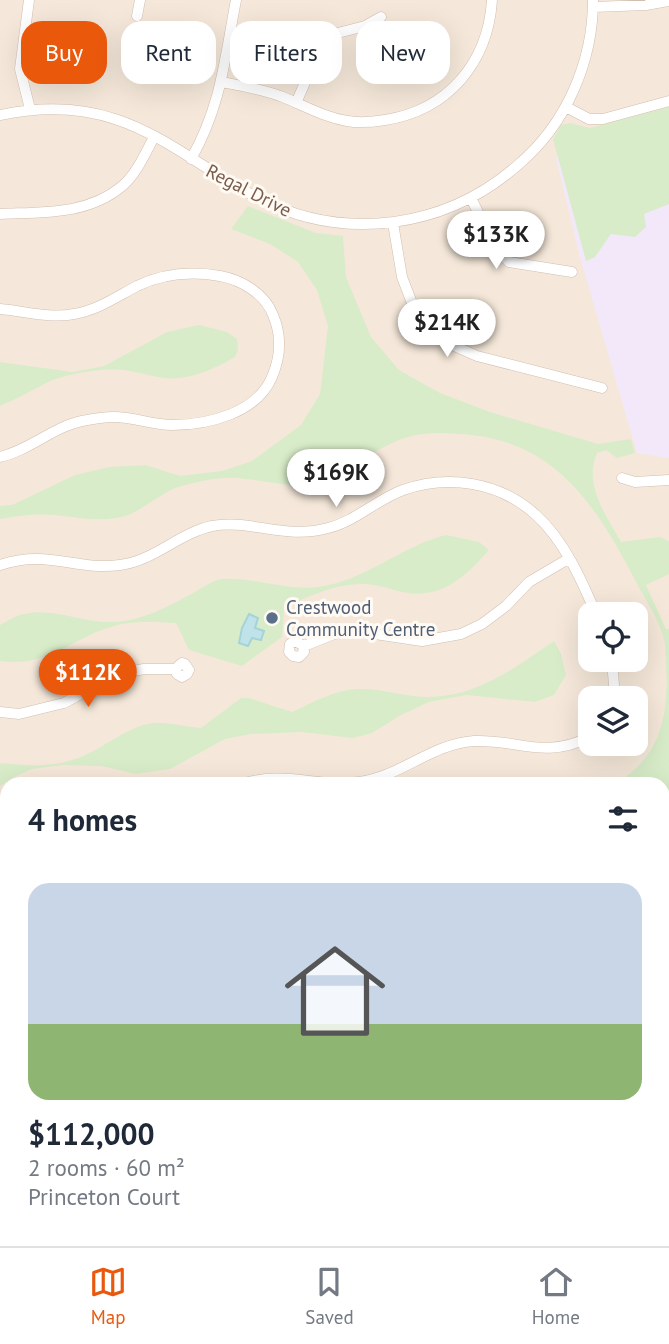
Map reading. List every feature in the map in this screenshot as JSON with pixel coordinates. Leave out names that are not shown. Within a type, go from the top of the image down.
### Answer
[{"type":"street","points":[[29,0],[20,69],[30,109]]},
{"type":"street","points":[[137,16],[140,0]]},
{"type":"street","points":[[191,159],[211,120],[236,0]]},
{"type":"street","points":[[221,82],[254,88],[331,118],[351,122],[403,117],[424,109],[449,92],[469,68],[487,34],[492,0]]},
{"type":"street","points":[[593,3],[646,5],[669,1]]},
{"type":"street","name":"Regal Drive","points":[[0,115],[30,109],[65,110],[114,118],[154,137],[258,198],[294,214],[345,224],[393,223],[430,215],[471,198],[510,173],[528,156],[566,107],[589,44],[593,3]]},
{"type":"street","points":[[296,103],[324,39],[365,26],[381,17]]},
{"type":"street","points":[[566,107],[589,119],[603,119],[669,101]]},
{"type":"street","points":[[0,214],[79,209],[103,199],[122,186],[139,164],[154,137]]},
{"type":"street","points":[[471,198],[495,247],[509,262],[572,272]]},
{"type":"street","points":[[393,223],[402,276],[412,303],[430,327],[452,345],[477,356],[601,388]]},
{"type":"street","points":[[0,309],[48,316],[72,314],[95,309],[159,277],[183,272],[203,273],[224,277],[251,288],[270,307],[278,328],[280,347],[278,363],[262,394],[243,408],[215,420],[170,425],[114,417],[80,421],[27,449],[0,457]]},
{"type":"street","points":[[622,478],[635,482],[669,480]]},
{"type":"street","points":[[0,565],[39,557],[99,566],[121,565],[141,560],[186,536],[213,526],[234,525],[289,533],[313,532],[347,522],[400,491],[444,481],[467,482],[493,489],[537,515],[568,559],[590,602]]},
{"type":"street","points":[[304,646],[334,634],[355,631],[422,641],[461,634],[482,624],[506,606],[529,582],[568,559]]},
{"type":"street","points":[[0,712],[19,714],[64,703],[112,677],[128,672],[175,669]]},
{"type":"street","points":[[377,777],[392,773],[438,749],[455,744],[491,742],[546,749],[578,743]]},
{"type":"shaded area","points":[[0,0],[669,0],[669,777],[0,777]]},
{"type":"shaded area","points":[[669,112],[669,458],[637,453],[580,257],[556,158],[583,135]]},
{"type":"green space","points":[[669,107],[669,204],[644,214],[646,227],[635,237],[611,234],[595,257],[586,261],[553,139],[561,125],[570,123],[590,128]]},
{"type":"green space","points":[[248,206],[316,233],[343,236],[346,277],[371,337],[399,370],[440,393],[490,412],[598,444],[631,439],[635,453],[617,458],[606,450],[597,453],[593,465],[594,488],[621,542],[660,537],[669,541],[669,574],[646,585],[666,629],[669,629],[669,777],[625,777],[648,756],[662,724],[666,666],[665,645],[660,628],[620,552],[589,504],[551,466],[528,451],[501,441],[471,435],[423,434],[395,442],[314,483],[294,485],[221,478],[173,489],[133,513],[116,518],[39,515],[0,519],[0,506],[12,505],[75,475],[109,467],[146,465],[180,476],[222,471],[252,461],[301,425],[320,394],[328,326],[317,290],[298,262],[270,244],[231,229]]},
{"type":"green space","points":[[199,325],[227,332],[237,339],[238,350],[235,357],[210,370],[183,378],[164,378],[119,370],[74,374],[48,382],[0,406],[0,362],[73,372],[104,366],[167,332]]},
{"type":"green space","points":[[446,535],[479,542],[489,550],[461,577],[429,593],[403,592],[371,584],[340,586],[284,608],[282,637],[242,666],[189,650],[176,623],[152,622],[111,627],[31,660],[0,661],[0,625],[21,615],[35,612],[92,621],[124,621],[155,612],[222,579],[318,587],[352,578],[414,547]]},
{"type":"green space","points":[[554,641],[561,654],[566,675],[554,695],[535,702],[466,695],[429,702],[372,733],[353,738],[301,732],[251,734],[225,739],[170,769],[136,774],[101,766],[64,765],[32,769],[14,777],[0,777],[0,763],[33,765],[64,762],[93,751],[144,725],[165,723],[201,728],[241,698],[249,698],[292,712],[324,697],[358,689],[411,696],[446,696],[495,679]]},
{"type":"water","points":[[249,614],[258,618],[255,628],[264,631],[261,640],[252,638],[248,646],[239,643]]},
{"type":"place","name":"Crestwood Community Centre","points":[[272,618]]}]
